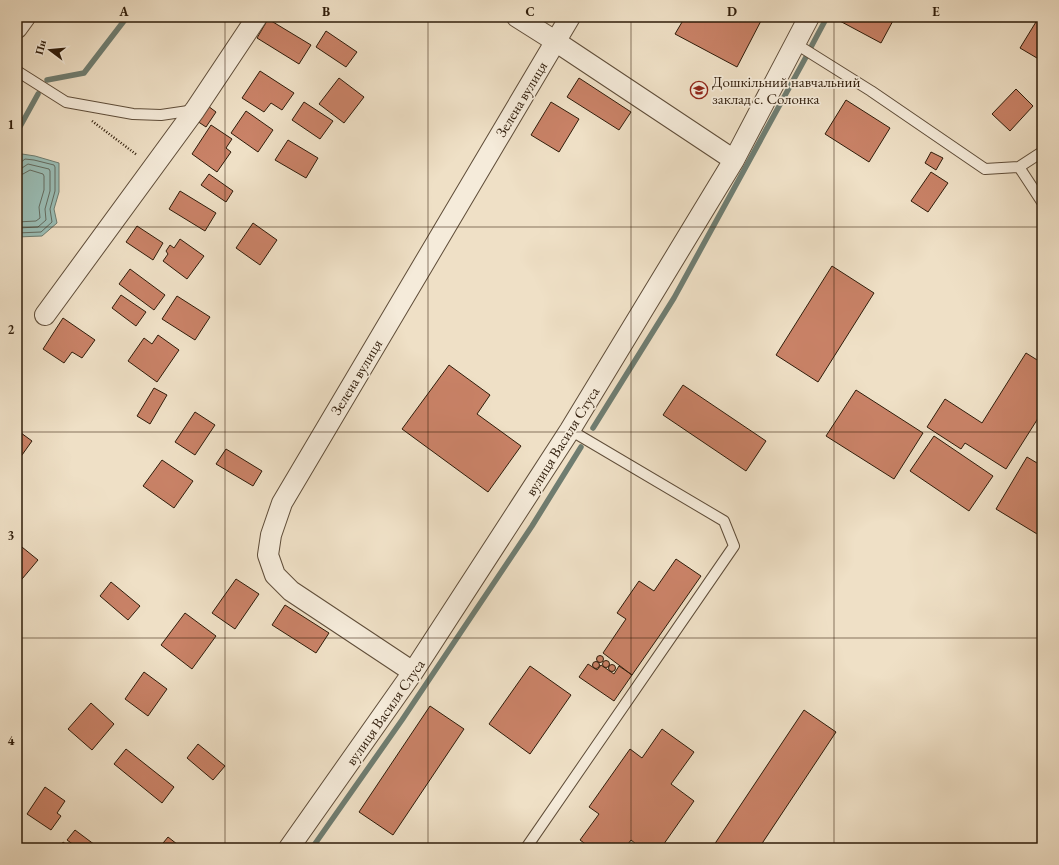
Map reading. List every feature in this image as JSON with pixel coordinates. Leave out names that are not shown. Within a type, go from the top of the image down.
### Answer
[{"type":"street","points":[[17,28],[25,17]]},
{"type":"street","points":[[44,315],[195,110],[257,17]]},
{"type":"street","points":[[517,17],[734,160]]},
{"type":"street","name":"Зелена вулиця","points":[[413,672],[291,592],[275,575],[268,555],[271,535],[285,497],[570,17]]},
{"type":"street","name":"вулиця Василя Стуса","points":[[289,848],[413,672],[570,430],[734,160],[810,17]]},
{"type":"lane","points":[[796,44],[871,91],[985,169],[1019,167],[1042,152]]},
{"type":"lane","points":[[17,71],[66,102],[133,114],[161,115],[195,110]]},
{"type":"lane","points":[[1019,167],[1042,202]]},
{"type":"lane","points":[[526,848],[734,546],[724,521],[570,430]]},
{"type":"path","points":[[90,121],[153,167]]},
{"type":"water","points":[[22,154],[59,163],[59,192],[54,209],[57,223],[42,236],[17,237],[17,162]]},
{"type":"building","name":"Дошкільний навчальний заклад с. Солонка","points":[[685,17],[697,17],[706,21],[708,17],[763,17],[737,67],[675,34]]},
{"type":"building","points":[[840,17],[895,17],[881,43],[838,20]]},
{"type":"building","points":[[1039,17],[1042,17],[1042,61],[1020,48]]},
{"type":"building","points":[[268,19],[311,45],[299,64],[257,38]]},
{"type":"building","points":[[326,31],[357,52],[346,67],[316,47]]},
{"type":"building","points":[[260,71],[294,93],[282,110],[271,103],[264,112],[242,98]]},
{"type":"building","points":[[339,78],[364,97],[344,123],[319,104]]},
{"type":"building","points":[[579,78],[631,112],[619,130],[567,97]]},
{"type":"building","points":[[1016,89],[1033,106],[1010,131],[992,114]]},
{"type":"building","points":[[846,100],[890,128],[869,162],[825,134]]},
{"type":"building","points":[[304,102],[333,121],[320,139],[292,120]]},
{"type":"building","points":[[551,102],[579,119],[559,152],[531,135]]},
{"type":"building","points":[[208,106],[216,112],[206,127],[197,121]]},
{"type":"building","points":[[246,111],[273,130],[258,152],[231,133]]},
{"type":"building","points":[[211,125],[232,139],[226,148],[231,152],[217,172],[192,154]]},
{"type":"building","points":[[288,140],[318,158],[306,178],[275,160]]},
{"type":"building","points":[[931,152],[943,158],[936,170],[925,163]]},
{"type":"building","points":[[931,172],[948,183],[928,212],[911,201]]},
{"type":"building","points":[[209,174],[233,191],[226,202],[201,185]]},
{"type":"building","points":[[180,191],[216,213],[205,231],[169,209]]},
{"type":"building","points":[[253,223],[277,240],[260,265],[236,248]]},
{"type":"building","points":[[137,226],[163,243],[153,260],[126,242]]},
{"type":"building","points":[[180,239],[204,256],[187,279],[163,261],[168,254],[166,251],[170,245],[174,248]]},
{"type":"building","points":[[832,266],[874,293],[818,382],[776,355]]},
{"type":"building","points":[[130,269],[165,295],[154,310],[119,284]]},
{"type":"building","points":[[121,295],[146,312],[136,326],[112,308]]},
{"type":"building","points":[[177,296],[210,317],[195,340],[162,319]]},
{"type":"building","points":[[63,318],[95,340],[82,358],[72,352],[64,363],[43,349]]},
{"type":"building","points":[[158,335],[179,350],[157,382],[128,361],[144,338],[152,344]]},
{"type":"building","points":[[1026,353],[1042,363],[1042,412],[1006,469],[965,443],[961,449],[927,427],[945,399],[982,423]]},
{"type":"building","points":[[449,365],[490,395],[477,414],[521,446],[488,492],[402,429]]},
{"type":"building","points":[[683,385],[766,441],[746,471],[663,415]]},
{"type":"building","points":[[154,388],[167,395],[150,424],[137,416]]},
{"type":"building","points":[[856,390],[923,433],[894,479],[826,436]]},
{"type":"building","points":[[195,412],[215,425],[195,455],[175,442]]},
{"type":"building","points":[[17,430],[32,441],[17,462]]},
{"type":"building","points":[[934,436],[993,476],[969,511],[910,471]]},
{"type":"building","points":[[226,449],[262,471],[253,486],[216,464]]},
{"type":"building","points":[[1027,457],[1042,466],[1042,537],[996,509]]},
{"type":"building","points":[[162,460],[193,481],[174,508],[143,486]]},
{"type":"building","points":[[17,543],[38,560],[17,585]]},
{"type":"building","points":[[676,559],[701,576],[632,675],[603,653],[626,619],[617,613],[639,581],[654,591]]},
{"type":"building","points":[[236,579],[259,594],[235,629],[212,613]]},
{"type":"building","points":[[111,582],[140,606],[128,620],[100,596]]},
{"type":"building","points":[[285,605],[329,633],[316,653],[272,625]]},
{"type":"building","points":[[185,613],[216,636],[192,669],[161,645]]},
{"type":"building","points":[[600,656],[603,659],[600,662],[597,659]]},
{"type":"building","points":[[606,661],[609,664],[606,667],[603,664]]},
{"type":"building","points":[[596,662],[599,665],[596,668],[593,665]]},
{"type":"building","points":[[588,664],[597,670],[601,665],[614,674],[619,666],[632,675],[614,701],[579,677]]},
{"type":"building","points":[[612,665],[615,668],[612,671],[609,668]]},
{"type":"building","points":[[530,666],[571,695],[530,754],[489,724]]},
{"type":"building","points":[[144,672],[167,689],[148,716],[125,699]]},
{"type":"building","points":[[91,703],[114,724],[92,750],[68,729]]},
{"type":"building","points":[[430,706],[464,729],[393,835],[359,812]]},
{"type":"building","points":[[804,710],[836,732],[759,848],[712,848]]},
{"type":"building","points":[[662,729],[694,752],[671,784],[694,801],[661,848],[641,848],[631,840],[625,848],[591,848],[580,840],[599,814],[589,807],[630,749],[642,758]]},
{"type":"building","points":[[198,744],[225,766],[213,780],[187,758]]},
{"type":"building","points":[[126,749],[174,787],[162,803],[114,764]]},
{"type":"building","points":[[45,787],[65,801],[57,813],[61,816],[51,830],[27,814]]},
{"type":"building","points":[[75,830],[99,848],[78,848],[67,840]]},
{"type":"building","points":[[168,837],[182,848],[159,848]]},
{"type":"building","points":[[63,842],[71,848],[60,848]]},
{"type":"waterway","points":[[47,80],[84,73],[127,17]]},
{"type":"waterway","points":[[811,47],[827,17]]},
{"type":"waterway","points":[[593,428],[674,298],[806,57]]},
{"type":"waterway","points":[[17,132],[38,94]]},
{"type":"waterway","points":[[312,848],[402,720],[532,526],[581,447]]},
{"type":"place","name":"Дошкільний навчальний заклад с. Солонка","points":[[699,90]]}]
